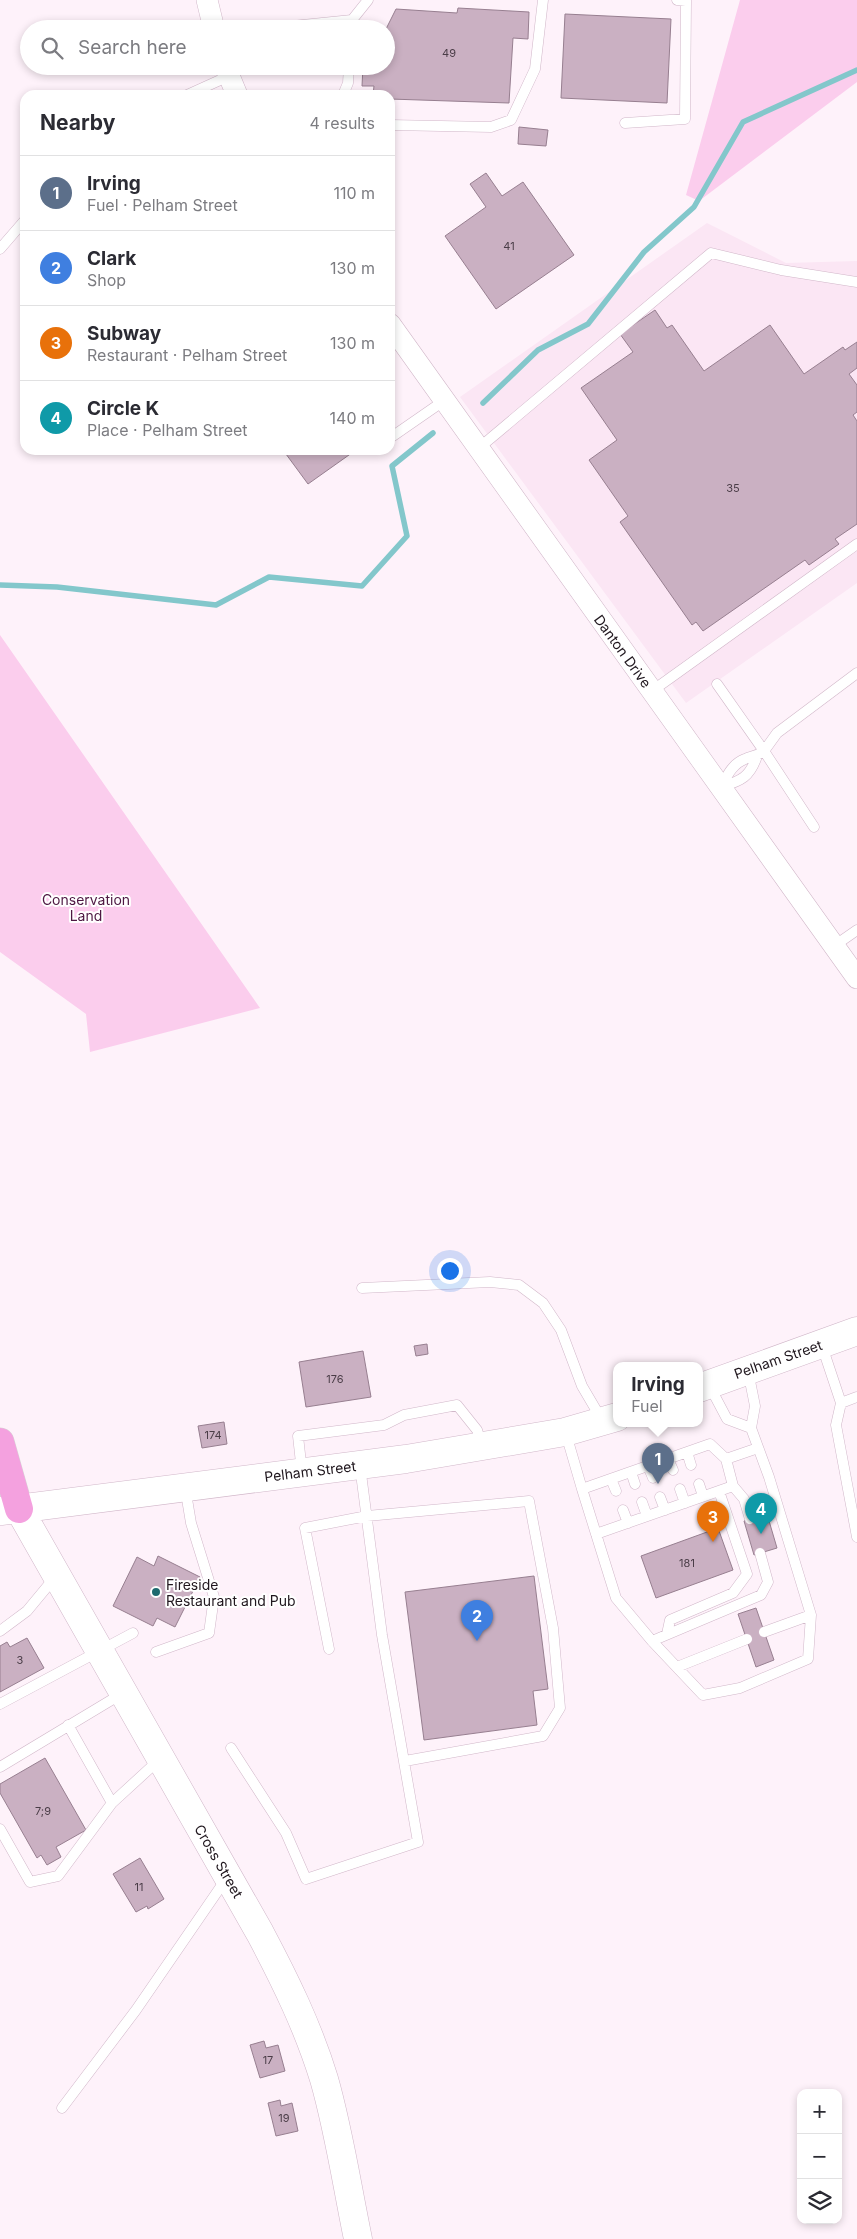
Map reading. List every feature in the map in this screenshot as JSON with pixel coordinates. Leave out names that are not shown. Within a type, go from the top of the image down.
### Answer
[{"type":"highway","points":[[0,1442],[9,1510]]},
{"type":"highway","points":[[0,1482],[9,1510]]},
{"type":"street","points":[[207,0],[212,20]]},
{"type":"street","name":"Danton Drive","points":[[395,331],[857,978]]},
{"type":"street","name":"Pelham Street","points":[[704,1386],[857,1331]]},
{"type":"street","name":"Pelham Street","points":[[9,1510],[360,1465],[482,1447],[565,1432],[610,1419]]},
{"type":"street","name":"Cross Street","points":[[9,1510],[57,1575],[285,1980],[316,2054],[336,2130],[358,2239]]},
{"type":"lane","points":[[355,20],[368,0]]},
{"type":"lane","points":[[395,125],[491,127],[511,120],[535,69],[543,0]]},
{"type":"lane","points":[[625,123],[684,119],[686,1],[676,0]]},
{"type":"lane","points":[[345,90],[348,75]]},
{"type":"lane","points":[[201,90],[231,79]]},
{"type":"lane","points":[[0,249],[20,226]]},
{"type":"lane","points":[[479,448],[711,252],[780,270],[857,282]]},
{"type":"lane","points":[[395,435],[445,400]]},
{"type":"lane","points":[[652,691],[857,544]]},
{"type":"lane","points":[[721,787],[730,770],[744,759],[761,754],[777,733],[857,673]]},
{"type":"lane","points":[[717,684],[761,754],[814,827]]},
{"type":"lane","points":[[834,946],[857,930]]},
{"type":"lane","points":[[362,1288],[490,1282],[519,1285],[543,1303],[561,1330],[582,1386],[610,1419]]},
{"type":"lane","points":[[822,1344],[841,1403],[836,1425],[857,1537]]},
{"type":"lane","points":[[565,1432],[616,1598],[652,1641],[703,1695],[740,1688],[808,1659],[811,1615],[772,1486],[751,1428],[755,1406],[748,1369]]},
{"type":"lane","points":[[704,1386],[728,1419],[751,1428]]},
{"type":"lane","points":[[841,1403],[857,1397]]},
{"type":"lane","points":[[302,1472],[298,1436],[384,1425],[404,1415],[457,1405],[477,1430],[482,1447]]},
{"type":"lane","points":[[582,1489],[710,1444],[726,1459],[733,1486],[744,1499],[750,1519]]},
{"type":"lane","points":[[726,1459],[758,1448]]},
{"type":"lane","points":[[686,1452],[691,1465]]},
{"type":"lane","points":[[668,1458],[673,1470]]},
{"type":"lane","points":[[231,1748],[286,1832],[306,1880],[418,1842],[382,1635],[360,1465]]},
{"type":"lane","points":[[648,1466],[652,1478]]},
{"type":"lane","points":[[631,1472],[635,1484]]},
{"type":"lane","points":[[611,1479],[616,1491]]},
{"type":"lane","points":[[699,1484],[704,1496]]},
{"type":"lane","points":[[596,1534],[733,1486]]},
{"type":"lane","points":[[156,1652],[209,1633],[214,1597],[190,1523],[185,1487]]},
{"type":"lane","points":[[680,1490],[685,1503]]},
{"type":"lane","points":[[667,1634],[670,1620],[733,1593],[747,1574],[719,1491]]},
{"type":"lane","points":[[660,1497],[664,1510]]},
{"type":"lane","points":[[328,1649],[305,1528],[367,1516],[529,1501],[554,1628],[560,1708],[543,1736],[405,1761]]},
{"type":"lane","points":[[642,1502],[647,1516]]},
{"type":"lane","points":[[623,1510],[628,1523]]},
{"type":"lane","points":[[652,1641],[761,1595],[768,1582],[760,1553]]},
{"type":"lane","points":[[0,1631],[27,1611],[57,1575]]},
{"type":"lane","points":[[764,1632],[811,1615]]},
{"type":"lane","points":[[0,1704],[133,1633]]},
{"type":"lane","points":[[676,1667],[747,1639]]},
{"type":"lane","points":[[0,1767],[68,1724],[124,1693]]},
{"type":"lane","points":[[68,1724],[112,1803]]},
{"type":"lane","points":[[0,1828],[30,1882],[58,1876],[112,1803],[160,1758]]},
{"type":"lane","points":[[62,2108],[136,2010],[228,1876]]},
{"type":"shaded area","points":[[707,223],[786,263],[857,261],[857,583],[686,703],[460,397]]},
{"type":"green space","points":[[740,0],[857,0],[857,82],[699,201],[686,195]]},
{"type":"green space","name":"Conservation Land","points":[[0,635],[260,1008],[90,1052],[86,1014],[0,952]]},
{"type":"building","points":[[458,8],[529,12],[528,39],[513,38],[509,103],[395,99],[395,90],[374,90],[374,86],[362,86],[363,75],[395,75],[395,20],[390,20],[396,9],[457,13]]},
{"type":"building","points":[[565,14],[671,19],[667,103],[561,98]]},
{"type":"building","points":[[519,127],[548,130],[546,146],[518,144]]},
{"type":"building","points":[[486,173],[502,196],[523,182],[574,255],[496,309],[445,236],[486,207],[470,184]]},
{"type":"building","points":[[655,310],[667,328],[672,325],[704,371],[770,325],[804,374],[843,347],[845,350],[857,342],[857,368],[849,374],[857,385],[857,412],[853,415],[857,421],[857,524],[835,539],[839,544],[809,565],[805,560],[703,631],[696,622],[692,625],[620,522],[628,516],[589,460],[617,440],[581,388],[633,352],[620,334]]},
{"type":"building","points":[[287,455],[349,455],[308,484]]},
{"type":"building","points":[[427,1344],[428,1354],[416,1356],[414,1346]]},
{"type":"building","points":[[363,1351],[371,1397],[306,1407],[299,1362]]},
{"type":"building","points":[[224,1422],[227,1444],[202,1448],[198,1426]]},
{"type":"building","points":[[767,1514],[777,1548],[754,1555],[744,1521]]},
{"type":"building","points":[[718,1528],[733,1570],[656,1598],[641,1556]]},
{"type":"building","name":"Fireside Restaurant and Pub","points":[[158,1556],[200,1577],[175,1627],[157,1618],[153,1626],[113,1606],[137,1557],[154,1566]]},
{"type":"building","points":[[534,1576],[548,1689],[533,1691],[537,1725],[424,1740],[405,1592]]},
{"type":"building","points":[[756,1608],[774,1660],[756,1667],[738,1614]]},
{"type":"building","points":[[27,1638],[44,1668],[0,1692],[0,1646],[7,1642],[10,1647]]},
{"type":"building","points":[[45,1758],[86,1830],[56,1847],[61,1857],[47,1865],[41,1855],[37,1858],[0,1793],[0,1784]]},
{"type":"building","points":[[140,1858],[164,1899],[148,1909],[147,1906],[136,1912],[113,1874]]},
{"type":"building","points":[[264,2041],[266,2048],[278,2045],[285,2071],[260,2078],[250,2045]]},
{"type":"building","points":[[280,2100],[281,2106],[292,2103],[298,2131],[276,2136],[268,2103]]},
{"type":"waterway","points":[[483,403],[538,350],[588,324],[644,252],[694,207],[743,122],[857,70]]},
{"type":"waterway","points":[[0,585],[57,587],[216,605],[269,577],[362,586],[407,536],[392,466],[433,433]]},
{"type":"place","name":"Irving","points":[[658,1484]]},
{"type":"place","name":"Circle K","points":[[761,1534]]},
{"type":"place","name":"Subway","points":[[713,1542]]},
{"type":"place","name":"Fireside Restaurant and Pub","points":[[156,1592]]},
{"type":"place","name":"Clark","points":[[477,1641]]}]
